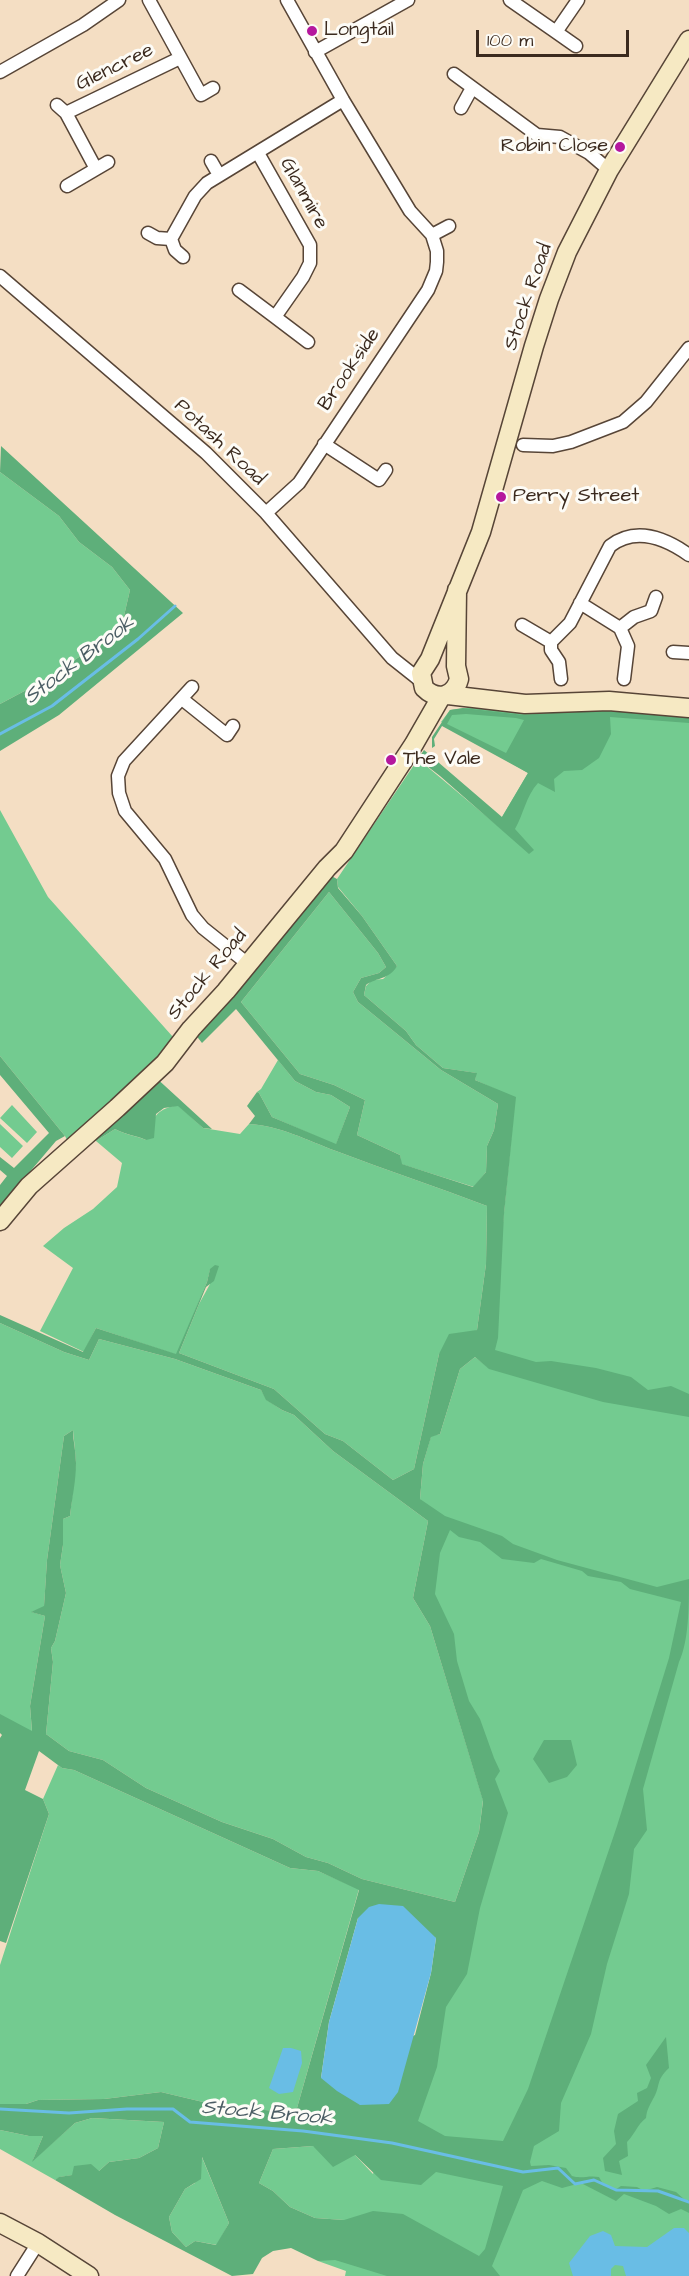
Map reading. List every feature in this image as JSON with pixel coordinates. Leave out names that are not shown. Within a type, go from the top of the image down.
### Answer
[{"type":"main road","name":"Stock Road","points":[[0,1221],[29,1186],[154,1074],[327,868],[344,851],[420,732],[457,590],[481,532],[549,299],[567,252],[609,170],[689,40]]},
{"type":"main road","name":"Stock Road","points":[[432,681],[458,686],[457,590]]},
{"type":"main road","points":[[501,701],[443,658],[432,681],[501,701],[525,704],[609,701],[689,708]]},
{"type":"main road","points":[[0,2223],[38,2243],[89,2276]]},
{"type":"street","points":[[0,72],[83,25],[119,0]]},
{"type":"street","points":[[149,0],[180,58],[196,98],[213,88]]},
{"type":"street","points":[[287,0],[315,52],[410,211],[432,235],[449,226]]},
{"type":"street","points":[[315,52],[408,0]]},
{"type":"street","points":[[510,0],[576,46]]},
{"type":"street","points":[[556,32],[578,0]]},
{"type":"street","name":"Glencree","points":[[96,169],[62,109],[180,58]]},
{"type":"street","points":[[454,74],[537,135],[560,137],[589,153],[609,170]]},
{"type":"street","points":[[461,108],[472,88]]},
{"type":"street","points":[[183,257],[175,250],[171,239],[195,196],[207,183],[343,100]]},
{"type":"street","name":"Glanmire","points":[[258,153],[310,245],[310,263],[275,317]]},
{"type":"street","points":[[211,161],[219,175]]},
{"type":"street","points":[[67,186],[108,162]]},
{"type":"street","points":[[148,233],[157,238],[171,239]]},
{"type":"street","name":"Brookside","points":[[267,513],[298,483],[428,290],[436,271],[437,262],[437,251],[432,235]]},
{"type":"street","name":"Potash Road","points":[[0,276],[206,453],[267,513],[392,658],[432,681]]},
{"type":"street","points":[[239,290],[308,342]]},
{"type":"street","points":[[523,445],[553,446],[571,442],[623,422],[646,402],[689,348]]},
{"type":"street","points":[[324,444],[379,480]]},
{"type":"street","points":[[561,679],[559,662],[551,650],[551,642],[570,623],[610,546],[622,539],[642,534],[664,540],[689,555]]},
{"type":"street","points":[[620,628],[634,617],[651,611],[656,597]]},
{"type":"street","points":[[580,603],[620,628],[628,646],[624,679]]},
{"type":"street","points":[[522,625],[551,642]]},
{"type":"street","points":[[674,652],[689,653]]},
{"type":"street","points":[[192,687],[124,760],[118,776],[118,793],[125,811],[165,860],[192,915],[203,928],[248,964]]},
{"type":"street","points":[[182,699],[227,734]]},
{"type":"street","points":[[17,2276],[38,2243]]},
{"type":"green space","points":[[1,446],[183,613],[59,715],[0,751],[0,704],[49,678],[89,650],[120,633],[130,590],[112,567],[79,542],[59,516],[0,472]]},
{"type":"green space","points":[[0,472],[59,516],[79,542],[112,567],[130,590],[120,633],[89,650],[49,678],[0,704]]},
{"type":"green space","points":[[483,706],[689,715],[689,2276],[345,2276],[346,2271],[318,2261],[360,2225],[344,2220],[315,2218],[290,2207],[273,2191],[259,2183],[273,2149],[313,2146],[355,2155],[373,2174],[496,1810],[429,1591],[437,1541],[420,1499],[423,1464],[431,1436],[440,1434],[460,1369],[475,1357],[489,1368],[515,1098],[475,1080],[476,1073],[443,1068],[416,1045],[406,1031],[364,995],[366,986],[372,980],[383,979],[397,966],[362,916],[338,887],[337,879],[418,759],[504,831],[502,817],[528,773],[441,722],[450,710]]},
{"type":"green space","points":[[463,708],[524,715],[608,709],[689,715],[689,723],[610,717],[611,734],[599,758],[582,770],[564,771],[554,779],[555,792],[538,783],[531,793],[515,829],[534,850],[529,854],[418,759],[424,750],[502,817],[528,773],[442,726],[434,739],[435,746],[432,748],[432,737],[450,710]],"holes":[[[452,715],[524,720],[506,753],[447,724]]]},
{"type":"green space","points":[[0,810],[48,897],[173,1037],[165,1063],[71,1148],[65,1136],[0,1056]]},
{"type":"green space","points":[[324,872],[337,879],[338,888],[362,916],[397,966],[387,976],[366,985],[364,995],[406,1031],[416,1045],[443,1068],[477,1073],[475,1080],[516,1097],[504,1214],[498,1338],[495,1350],[536,1362],[551,1361],[596,1368],[631,1377],[648,1390],[671,1386],[689,1394],[689,1417],[603,1402],[489,1369],[475,1357],[460,1369],[440,1434],[431,1437],[423,1464],[420,1499],[445,1516],[502,1536],[513,1544],[557,1560],[657,1587],[689,1579],[685,1644],[643,1789],[647,1830],[634,1849],[629,1894],[607,1964],[591,2034],[561,2103],[559,2131],[534,2146],[530,2162],[531,2166],[549,2165],[566,2168],[575,2177],[599,2177],[603,2184],[615,2190],[621,2186],[637,2187],[644,2191],[657,2187],[676,2192],[686,2201],[689,2200],[689,2213],[681,2209],[669,2214],[656,2206],[624,2194],[616,2201],[581,2183],[562,2188],[542,2181],[523,2190],[492,2266],[500,2276],[387,2276],[335,2260],[318,2261],[291,2248],[273,2251],[262,2258],[253,2274],[232,2276],[115,2215],[55,2180],[72,2175],[74,2166],[91,2164],[99,2171],[109,2162],[139,2158],[158,2148],[164,2122],[92,2118],[75,2123],[32,2162],[43,2136],[29,2136],[0,2130],[0,2104],[26,2104],[38,2100],[104,2099],[161,2092],[224,2107],[278,2111],[297,2108],[359,1890],[318,1871],[290,1868],[74,1770],[62,1768],[39,1751],[25,1790],[43,1799],[49,1814],[6,1943],[0,1941],[0,1738],[2,1735],[0,1733],[0,1714],[32,1731],[30,1706],[45,1616],[31,1612],[44,1606],[47,1560],[64,1436],[73,1430],[75,1476],[70,1516],[63,1519],[60,1565],[66,1593],[55,1641],[51,1648],[53,1662],[46,1734],[69,1751],[103,1760],[146,1788],[222,1822],[273,1839],[306,1857],[328,1863],[362,1879],[455,1902],[479,1832],[483,1801],[430,1626],[413,1598],[428,1521],[333,1451],[294,1415],[266,1400],[261,1390],[175,1359],[99,1339],[89,1360],[64,1352],[0,1323],[0,1315],[83,1352],[96,1328],[176,1354],[207,1282],[210,1269],[215,1265],[219,1266],[214,1281],[206,1287],[179,1353],[274,1389],[325,1434],[343,1441],[393,1480],[414,1469],[439,1354],[449,1334],[477,1330],[486,1264],[487,1206],[293,1134],[249,1124],[255,1116],[247,1106],[257,1092],[272,1117],[336,1144],[350,1107],[331,1095],[316,1092],[295,1081],[236,1009],[202,1043],[191,1029]],"holes":[[[329,892],[378,953],[386,967],[379,973],[361,978],[353,992],[358,1002],[441,1070],[498,1104],[494,1130],[487,1146],[486,1172],[473,1187],[402,1164],[400,1155],[357,1135],[365,1100],[334,1085],[300,1074],[241,1002]],[[450,1530],[459,1537],[480,1542],[502,1559],[534,1563],[541,1559],[582,1571],[588,1576],[621,1582],[630,1589],[681,1602],[669,1658],[617,1826],[528,2089],[503,2141],[445,2136],[418,2121],[437,2067],[446,2007],[467,1974],[480,1908],[508,1813],[495,1779],[500,1771],[480,1719],[469,1701],[457,1661],[454,1634],[435,1594],[440,1553]],[[358,1918],[436,1938],[431,1973],[415,2035],[321,2078],[329,2022]],[[313,2146],[333,2167],[355,2155],[381,2180],[421,2185],[436,2172],[503,2186],[485,2249],[479,2256],[403,2214],[373,2211],[344,2220],[315,2218],[290,2207],[273,2191],[259,2183],[273,2149]],[[202,2157],[229,2223],[216,2245],[195,2241],[186,2247],[172,2232],[169,2217],[185,2189],[201,2179]]]},
{"type":"green space","points":[[329,892],[378,953],[386,967],[379,973],[361,978],[353,992],[358,1002],[441,1070],[498,1104],[494,1130],[487,1146],[486,1172],[474,1187],[401,1164],[400,1155],[357,1135],[365,1100],[334,1085],[300,1074],[241,1002]]},
{"type":"green space","points":[[0,1056],[65,1136],[56,1141],[0,1207],[0,1185],[7,1176],[0,1170],[0,1157],[14,1168],[49,1133],[0,1075]]},
{"type":"green space","points":[[278,1060],[295,1081],[316,1092],[331,1095],[350,1107],[336,1145],[272,1117],[257,1092]]},
{"type":"green space","points":[[153,1075],[212,1129],[203,1128],[178,1106],[164,1108],[156,1114],[154,1138],[146,1140],[115,1129],[96,1141],[87,1134]]},
{"type":"green space","points":[[12,1105],[37,1132],[27,1143],[0,1118]]},
{"type":"green space","points":[[178,1105],[203,1128],[240,1134],[249,1124],[272,1128],[487,1206],[486,1264],[477,1330],[439,1354],[414,1469],[393,1480],[343,1441],[325,1434],[274,1389],[179,1353],[199,1304],[210,1284],[210,1270],[177,1355],[96,1328],[84,1352],[40,1331],[73,1268],[43,1246],[64,1228],[93,1209],[117,1187],[122,1163],[96,1141],[115,1129],[146,1140],[159,1112]]},
{"type":"green space","points":[[0,1124],[23,1146],[12,1158],[0,1147]]},
{"type":"green space","points":[[0,1323],[64,1352],[89,1360],[99,1339],[175,1359],[261,1390],[267,1400],[294,1415],[333,1451],[428,1521],[413,1598],[430,1626],[483,1800],[479,1832],[455,1902],[362,1879],[328,1863],[306,1857],[273,1839],[222,1822],[146,1788],[103,1760],[69,1751],[46,1734],[53,1662],[51,1648],[55,1641],[66,1593],[60,1565],[63,1519],[70,1516],[76,1461],[73,1430],[64,1436],[47,1560],[44,1607],[32,1612],[45,1616],[30,1706],[32,1732],[0,1715]]},
{"type":"green space","points":[[544,1740],[571,1740],[577,1765],[567,1777],[549,1783],[533,1759]]},
{"type":"green space","points":[[58,1765],[74,1770],[290,1868],[318,1871],[359,1889],[297,2108],[278,2111],[224,2107],[161,2092],[104,2099],[38,2100],[26,2104],[0,2104],[0,1965],[49,1814],[43,1799]]},
{"type":"green space","points":[[666,2037],[669,2068],[660,2080],[646,2118],[627,2142],[628,2156],[619,2161],[622,2175],[605,2171],[603,2158],[616,2144],[614,2131],[618,2114],[638,2101],[637,2093],[647,2088],[651,2078],[646,2065]]},
{"type":"green space","points":[[92,2118],[164,2122],[158,2148],[139,2158],[109,2162],[99,2171],[60,2177],[55,2180],[0,2149],[0,2130],[29,2136],[43,2136],[33,2160],[75,2123]]},
{"type":"green space","points":[[201,2155],[229,2223],[217,2245],[195,2241],[186,2247],[172,2232],[169,2217],[185,2189],[195,2183]]},
{"type":"water","points":[[379,1904],[403,1906],[436,1938],[431,1973],[398,2092],[389,2104],[360,2105],[321,2078],[329,2022],[358,1918],[369,1907]]},
{"type":"water","points":[[283,2048],[301,2051],[302,2063],[293,2092],[279,2094],[269,2088]]},
{"type":"water","points":[[674,2228],[684,2228],[689,2233],[689,2276],[626,2276],[623,2266],[615,2265],[611,2269],[611,2276],[573,2276],[569,2263],[590,2236],[603,2231],[611,2235],[615,2246],[647,2247]]},
{"type":"waterway","name":"Stock Brook","points":[[0,734],[52,706],[138,639],[175,606]]},
{"type":"waterway","name":"Stock Brook","points":[[0,2109],[69,2113],[173,2109],[190,2122],[303,2131],[392,2143],[523,2172],[558,2168],[575,2184],[594,2180],[616,2190],[658,2191],[689,2202]]},
{"type":"place","name":"Longtail","points":[[312,31]]},
{"type":"place","name":"Robin Close","points":[[620,147]]},
{"type":"place","name":"Perry Street","points":[[501,497]]},
{"type":"place","name":"The Vale","points":[[391,760]]}]
